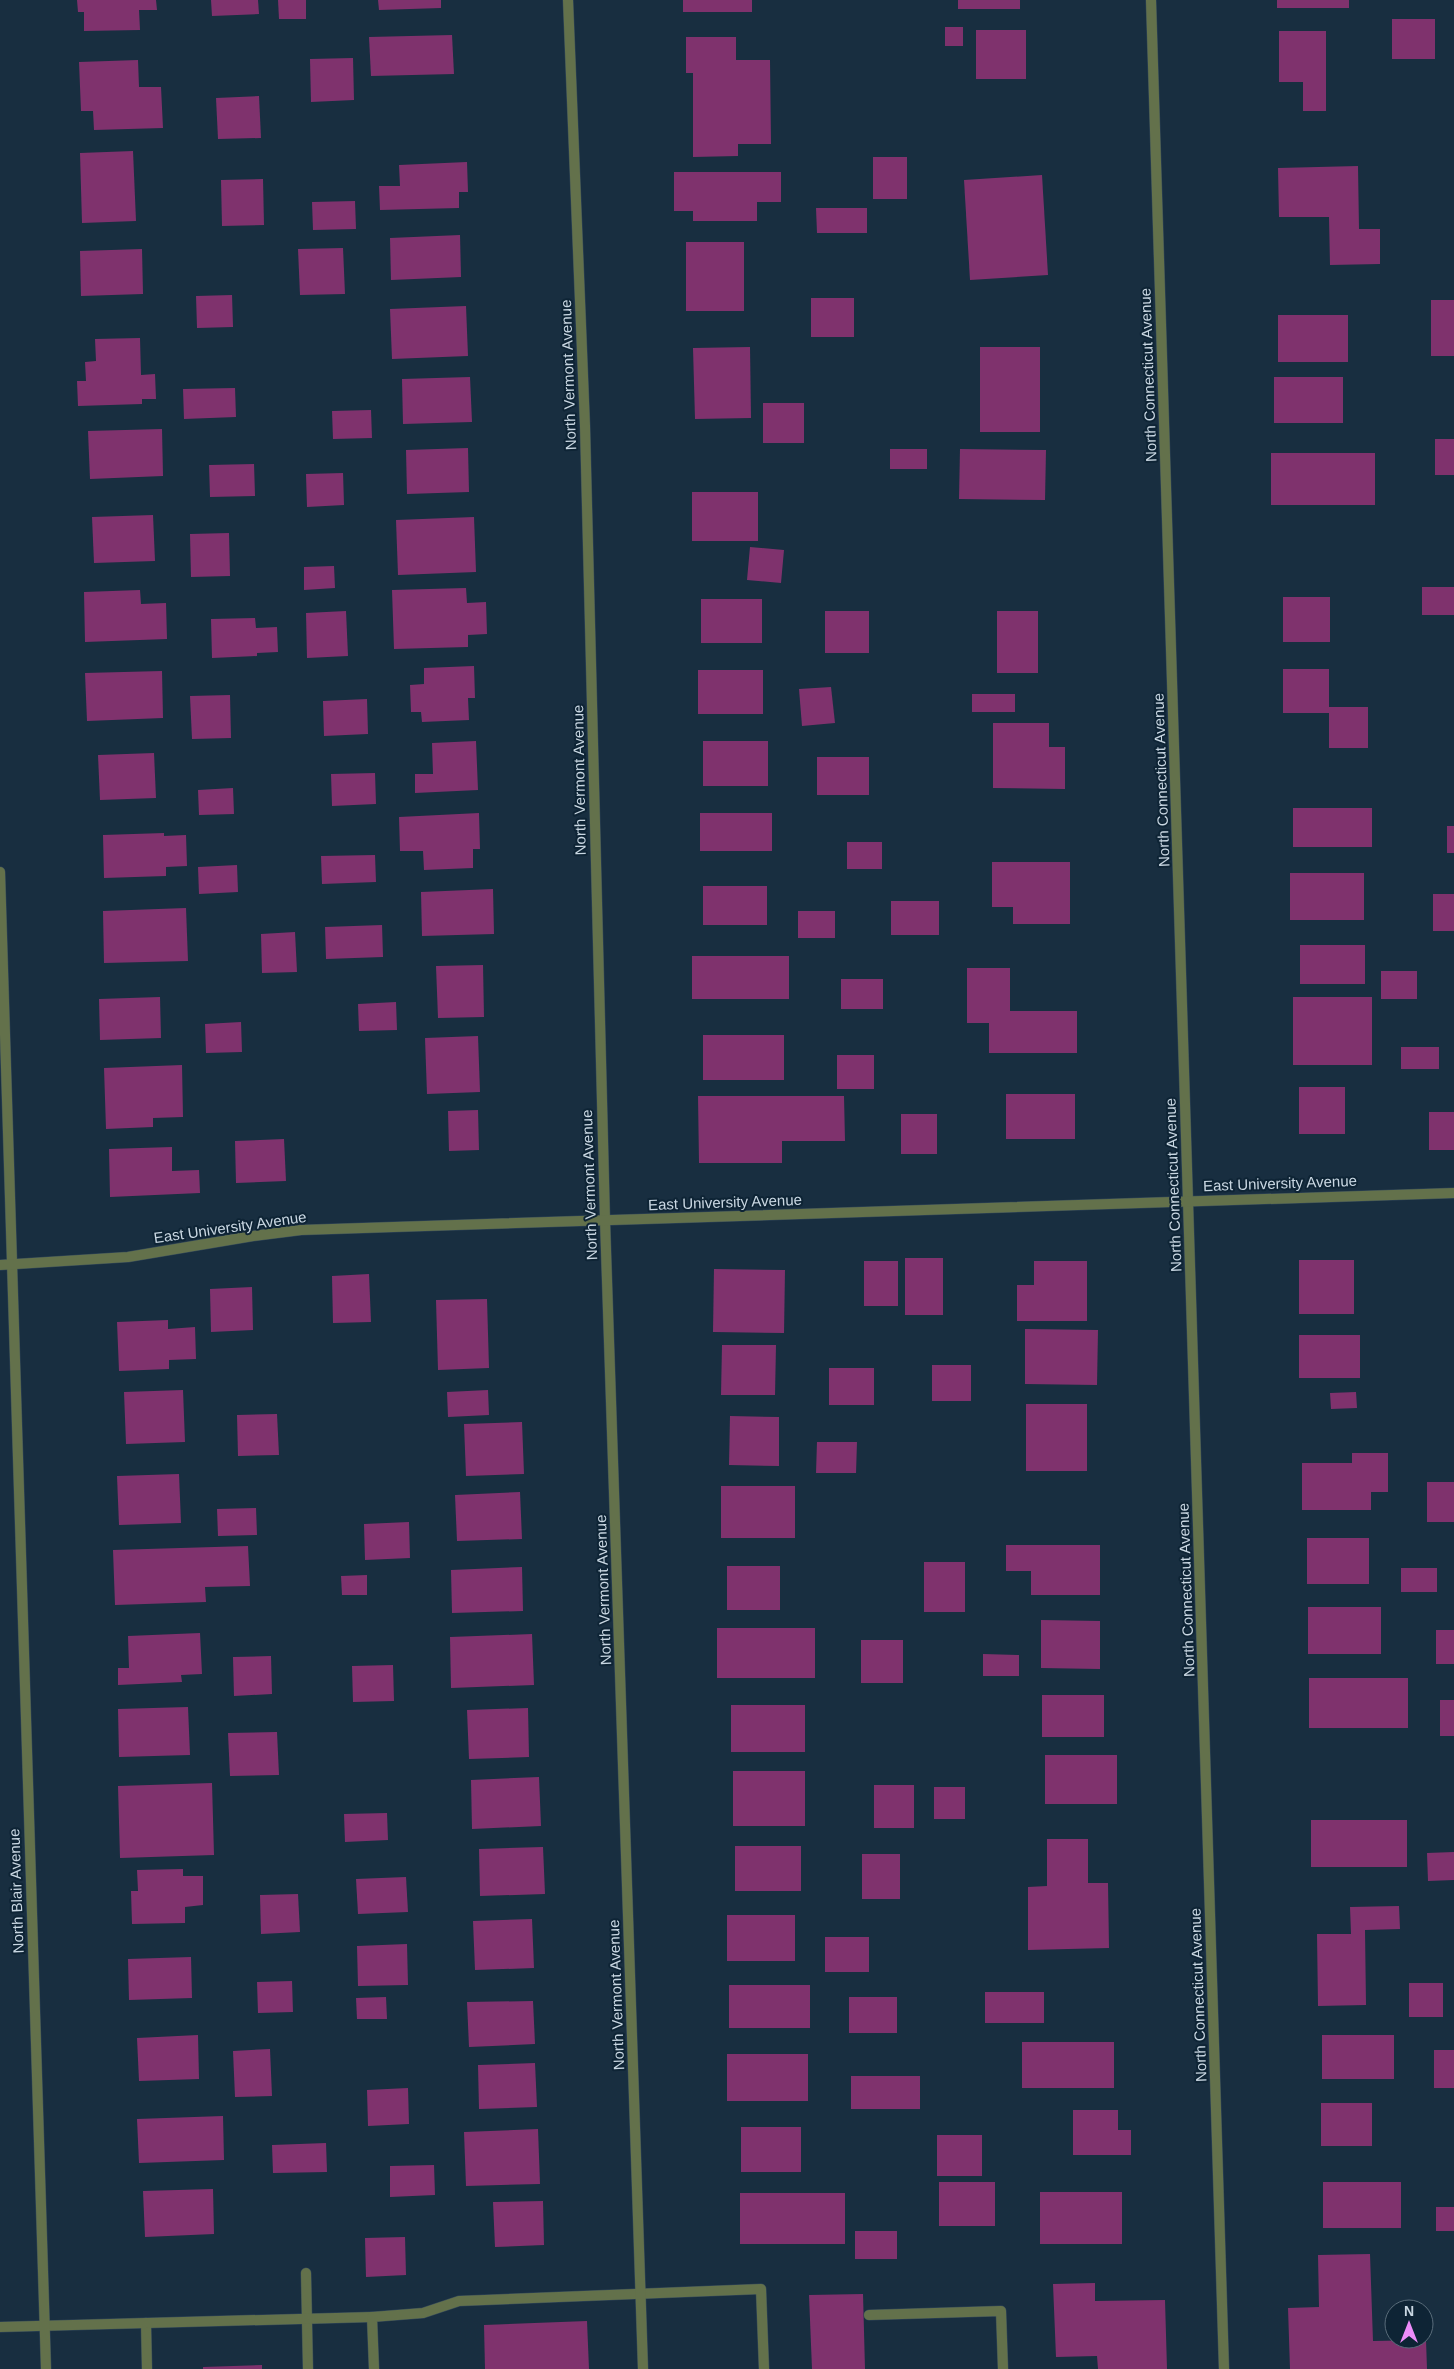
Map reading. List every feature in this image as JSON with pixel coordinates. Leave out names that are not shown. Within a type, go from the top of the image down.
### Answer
[{"type":"street","name":"North Vermont Avenue","points":[[568,0],[585,426],[605,1220],[644,2369]]},
{"type":"street","name":"North Connecticut Avenue","points":[[1151,0],[1224,2369]]},
{"type":"street","name":"North Blair Avenue","points":[[0,872],[46,2369]]},
{"type":"street","name":"East University Avenue","points":[[0,1265],[128,1257],[253,1236],[302,1230],[1454,1193]]},
{"type":"street","points":[[306,2272],[308,2369]]},
{"type":"street","points":[[0,2327],[372,2317],[423,2313],[459,2302],[761,2289],[764,2369]]},
{"type":"street","points":[[869,2315],[1001,2311],[1003,2369]]},
{"type":"street","points":[[372,2317],[374,2369]]},
{"type":"street","points":[[146,2323],[148,2369]]},
{"type":"building","points":[[77,0],[156,0],[157,10],[139,10],[140,30],[84,31],[84,12],[78,12]]},
{"type":"building","points":[[211,0],[258,0],[259,14],[212,16]]},
{"type":"building","points":[[278,0],[306,0],[306,19],[279,19]]},
{"type":"building","points":[[378,0],[441,0],[441,8],[379,10]]},
{"type":"building","points":[[683,0],[752,0],[752,12],[683,12]]},
{"type":"building","points":[[958,0],[1020,0],[1020,9],[958,9]]},
{"type":"building","points":[[1277,0],[1349,0],[1349,8],[1277,8]]},
{"type":"building","points":[[1392,19],[1435,19],[1435,59],[1392,59]]},
{"type":"building","points":[[945,27],[963,27],[963,46],[945,46]]},
{"type":"building","points":[[976,30],[1026,30],[1026,79],[976,79]]},
{"type":"building","points":[[1279,31],[1326,31],[1326,111],[1303,111],[1303,82],[1279,82]]},
{"type":"building","points":[[452,35],[454,74],[371,76],[369,37]]},
{"type":"building","points":[[686,37],[736,37],[736,60],[770,60],[771,144],[738,144],[738,156],[693,157],[693,73],[686,73]]},
{"type":"building","points":[[353,58],[354,100],[311,102],[310,59]]},
{"type":"building","points":[[138,60],[139,87],[161,87],[163,128],[94,130],[93,111],[81,111],[79,62]]},
{"type":"building","points":[[259,96],[261,138],[218,139],[216,98]]},
{"type":"building","points":[[133,151],[136,221],[82,223],[80,153]]},
{"type":"building","points":[[873,157],[907,157],[907,199],[873,199]]},
{"type":"building","points":[[467,162],[468,192],[459,192],[459,208],[380,210],[379,186],[400,186],[399,165]]},
{"type":"building","points":[[1358,166],[1359,229],[1380,229],[1380,264],[1330,265],[1329,217],[1279,217],[1278,168]]},
{"type":"building","points":[[674,172],[781,172],[781,202],[757,202],[757,221],[693,221],[693,211],[674,211]]},
{"type":"building","points":[[1042,175],[1048,275],[970,280],[964,180]]},
{"type":"building","points":[[263,179],[264,225],[222,226],[221,180]]},
{"type":"building","points":[[355,201],[356,229],[313,230],[312,202]]},
{"type":"building","points":[[816,208],[867,208],[867,233],[817,233]]},
{"type":"building","points":[[460,235],[461,277],[391,280],[390,238]]},
{"type":"building","points":[[686,242],[744,242],[744,311],[686,311]]},
{"type":"building","points":[[343,248],[345,294],[300,295],[298,249]]},
{"type":"building","points":[[142,249],[143,294],[81,296],[80,251]]},
{"type":"building","points":[[232,295],[233,327],[197,328],[196,296]]},
{"type":"building","points":[[811,298],[854,298],[854,337],[811,337]]},
{"type":"building","points":[[1431,300],[1454,300],[1454,356],[1431,356]]},
{"type":"building","points":[[466,306],[468,356],[392,359],[390,309]]},
{"type":"building","points":[[1278,315],[1348,315],[1348,362],[1278,362]]},
{"type":"building","points":[[140,338],[141,375],[155,374],[156,399],[142,399],[142,404],[78,406],[77,381],[86,381],[85,362],[96,361],[95,339]]},
{"type":"building","points":[[750,347],[751,418],[695,419],[693,348]]},
{"type":"building","points":[[980,347],[1040,347],[1040,432],[980,432]]},
{"type":"building","points":[[470,377],[472,422],[403,424],[402,379]]},
{"type":"building","points":[[1274,377],[1343,377],[1343,423],[1274,423]]},
{"type":"building","points":[[235,388],[236,417],[184,419],[183,389]]},
{"type":"building","points":[[763,403],[804,403],[804,443],[763,443]]},
{"type":"building","points":[[371,410],[372,438],[333,439],[332,411]]},
{"type":"building","points":[[162,429],[163,476],[90,479],[88,431]]},
{"type":"building","points":[[1435,439],[1454,439],[1454,475],[1435,475]]},
{"type":"building","points":[[468,448],[469,492],[407,494],[406,450]]},
{"type":"building","points":[[890,449],[927,449],[927,469],[890,469]]},
{"type":"building","points":[[960,449],[1046,450],[1045,500],[959,499]]},
{"type":"building","points":[[1271,453],[1375,453],[1375,505],[1271,505]]},
{"type":"building","points":[[254,464],[255,496],[210,497],[209,465]]},
{"type":"building","points":[[343,473],[344,505],[307,507],[306,474]]},
{"type":"building","points":[[692,492],[758,492],[758,541],[692,541]]},
{"type":"building","points":[[153,515],[155,561],[94,563],[92,517]]},
{"type":"building","points":[[474,517],[476,572],[398,575],[396,520]]},
{"type":"building","points":[[229,533],[230,576],[191,577],[190,534]]},
{"type":"building","points":[[750,547],[784,550],[781,583],[747,580]]},
{"type":"building","points":[[334,566],[335,588],[304,590],[304,567]]},
{"type":"building","points":[[1422,587],[1454,587],[1454,615],[1422,615]]},
{"type":"building","points":[[466,588],[467,603],[486,602],[487,634],[468,635],[468,647],[394,649],[392,590]]},
{"type":"building","points":[[140,590],[141,604],[166,603],[167,639],[85,642],[84,592]]},
{"type":"building","points":[[1283,597],[1330,597],[1330,642],[1283,642]]},
{"type":"building","points":[[701,599],[762,599],[762,643],[701,643]]},
{"type":"building","points":[[346,611],[348,656],[307,658],[306,613]]},
{"type":"building","points":[[825,611],[869,611],[869,653],[825,653]]},
{"type":"building","points":[[997,611],[1038,611],[1038,673],[997,673]]},
{"type":"building","points":[[255,618],[256,628],[277,627],[278,652],[257,653],[257,656],[212,658],[211,619]]},
{"type":"building","points":[[474,666],[475,698],[468,698],[469,720],[422,722],[421,712],[411,712],[410,685],[424,684],[424,668]]},
{"type":"building","points":[[1283,669],[1329,669],[1329,707],[1368,707],[1368,748],[1329,748],[1329,713],[1283,713]]},
{"type":"building","points":[[698,670],[763,670],[763,714],[698,714]]},
{"type":"building","points":[[162,671],[163,718],[87,721],[85,673]]},
{"type":"building","points":[[831,687],[835,723],[802,726],[799,689]]},
{"type":"building","points":[[972,694],[1015,694],[1015,712],[972,712]]},
{"type":"building","points":[[230,695],[231,738],[192,739],[190,696]]},
{"type":"building","points":[[367,699],[368,734],[324,736],[323,701]]},
{"type":"building","points":[[993,723],[1049,723],[1049,747],[1065,747],[1065,789],[993,788]]},
{"type":"building","points":[[476,741],[478,790],[415,793],[415,774],[433,774],[432,743]]},
{"type":"building","points":[[703,741],[768,741],[768,786],[703,786]]},
{"type":"building","points":[[154,753],[156,798],[100,800],[98,755]]},
{"type":"building","points":[[817,757],[869,757],[869,795],[817,795]]},
{"type":"building","points":[[375,773],[376,804],[332,806],[331,774]]},
{"type":"building","points":[[233,788],[234,814],[199,815],[198,790]]},
{"type":"building","points":[[1293,808],[1372,808],[1372,847],[1293,847]]},
{"type":"building","points":[[479,813],[480,849],[473,849],[473,868],[424,870],[423,851],[400,851],[399,817]]},
{"type":"building","points":[[700,813],[772,813],[772,851],[700,851]]},
{"type":"building","points":[[1447,826],[1454,826],[1454,853],[1447,853]]},
{"type":"building","points":[[164,833],[164,836],[186,835],[187,866],[166,867],[166,876],[104,878],[103,835]]},
{"type":"building","points":[[847,842],[882,842],[882,869],[847,869]]},
{"type":"building","points":[[375,855],[376,882],[322,884],[321,856]]},
{"type":"building","points":[[992,862],[1070,862],[1070,924],[1013,924],[1013,907],[992,907]]},
{"type":"building","points":[[237,865],[238,892],[199,894],[198,867]]},
{"type":"building","points":[[1290,873],[1364,873],[1364,920],[1290,920]]},
{"type":"building","points":[[703,886],[767,886],[767,925],[703,925]]},
{"type":"building","points":[[493,889],[494,934],[422,936],[421,892]]},
{"type":"building","points":[[1433,894],[1454,894],[1454,931],[1433,931]]},
{"type":"building","points":[[891,901],[939,901],[939,935],[891,935]]},
{"type":"building","points":[[186,908],[188,961],[104,963],[103,911]]},
{"type":"building","points":[[798,911],[835,911],[835,938],[798,938]]},
{"type":"building","points":[[382,925],[383,957],[326,959],[325,927]]},
{"type":"building","points":[[295,932],[297,972],[262,973],[261,934]]},
{"type":"building","points":[[1300,945],[1365,945],[1365,984],[1300,984]]},
{"type":"building","points":[[692,956],[789,956],[789,999],[692,999]]},
{"type":"building","points":[[483,965],[484,1017],[438,1018],[436,966]]},
{"type":"building","points":[[967,968],[1010,968],[1010,1011],[1077,1011],[1077,1053],[989,1053],[989,1023],[967,1023]]},
{"type":"building","points":[[1381,971],[1417,971],[1417,999],[1381,999]]},
{"type":"building","points":[[841,979],[883,979],[883,1009],[841,1009]]},
{"type":"building","points":[[160,997],[161,1038],[100,1040],[99,999]]},
{"type":"building","points":[[1293,997],[1372,997],[1372,1065],[1293,1065]]},
{"type":"building","points":[[396,1002],[397,1030],[359,1031],[358,1004]]},
{"type":"building","points":[[241,1022],[242,1052],[206,1053],[205,1024]]},
{"type":"building","points":[[703,1035],[784,1035],[784,1080],[703,1080]]},
{"type":"building","points":[[478,1036],[480,1092],[427,1094],[425,1038]]},
{"type":"building","points":[[1401,1047],[1439,1047],[1439,1069],[1401,1069]]},
{"type":"building","points":[[837,1055],[874,1055],[874,1089],[837,1089]]},
{"type":"building","points":[[182,1065],[183,1117],[153,1118],[153,1127],[106,1129],[104,1068]]},
{"type":"building","points":[[1299,1087],[1345,1087],[1345,1134],[1299,1134]]},
{"type":"building","points":[[1006,1094],[1075,1094],[1075,1139],[1006,1139]]},
{"type":"building","points":[[698,1096],[844,1096],[845,1141],[782,1141],[782,1163],[699,1163]]},
{"type":"building","points":[[478,1110],[479,1150],[449,1151],[448,1111]]},
{"type":"building","points":[[1429,1112],[1454,1112],[1454,1150],[1429,1150]]},
{"type":"building","points":[[901,1114],[937,1114],[937,1154],[901,1154]]},
{"type":"building","points":[[284,1139],[286,1181],[236,1183],[235,1141]]},
{"type":"building","points":[[172,1147],[172,1171],[199,1170],[200,1193],[110,1197],[109,1149]]},
{"type":"building","points":[[905,1258],[943,1258],[943,1315],[905,1315]]},
{"type":"building","points":[[1299,1260],[1354,1260],[1354,1314],[1299,1314]]},
{"type":"building","points":[[864,1261],[898,1261],[898,1306],[864,1306]]},
{"type":"building","points":[[1034,1261],[1087,1261],[1087,1321],[1017,1321],[1017,1285],[1034,1285]]},
{"type":"building","points":[[714,1269],[785,1270],[784,1333],[713,1332]]},
{"type":"building","points":[[369,1274],[371,1322],[333,1323],[332,1276]]},
{"type":"building","points":[[252,1287],[253,1330],[211,1332],[210,1289]]},
{"type":"building","points":[[487,1299],[489,1368],[438,1370],[436,1300]]},
{"type":"building","points":[[168,1320],[168,1329],[195,1327],[196,1359],[169,1360],[169,1369],[119,1371],[117,1322]]},
{"type":"building","points":[[1025,1329],[1098,1330],[1097,1385],[1025,1384]]},
{"type":"building","points":[[1299,1335],[1360,1335],[1360,1378],[1299,1378]]},
{"type":"building","points":[[722,1345],[776,1345],[775,1395],[721,1395]]},
{"type":"building","points":[[932,1365],[971,1365],[971,1401],[932,1401]]},
{"type":"building","points":[[829,1368],[874,1368],[874,1405],[829,1405]]},
{"type":"building","points":[[183,1390],[185,1442],[126,1444],[124,1392]]},
{"type":"building","points":[[488,1390],[489,1415],[448,1417],[447,1392]]},
{"type":"building","points":[[1356,1392],[1357,1408],[1331,1409],[1330,1393]]},
{"type":"building","points":[[1026,1404],[1087,1404],[1087,1471],[1026,1471]]},
{"type":"building","points":[[277,1414],[279,1455],[238,1456],[237,1415]]},
{"type":"building","points":[[730,1416],[779,1417],[779,1466],[729,1465]]},
{"type":"building","points":[[522,1422],[524,1474],[466,1476],[464,1424]]},
{"type":"building","points":[[817,1442],[857,1442],[856,1473],[816,1473]]},
{"type":"building","points":[[1352,1453],[1388,1453],[1388,1492],[1371,1492],[1371,1510],[1302,1510],[1302,1463],[1352,1463]]},
{"type":"building","points":[[179,1474],[181,1523],[119,1525],[117,1476]]},
{"type":"building","points":[[1427,1482],[1454,1482],[1454,1522],[1427,1522]]},
{"type":"building","points":[[721,1486],[795,1486],[795,1538],[721,1538]]},
{"type":"building","points":[[520,1492],[522,1539],[457,1541],[455,1495]]},
{"type":"building","points":[[256,1508],[257,1535],[218,1536],[217,1509]]},
{"type":"building","points":[[409,1522],[410,1558],[365,1560],[364,1524]]},
{"type":"building","points":[[1307,1538],[1369,1538],[1369,1584],[1307,1584]]},
{"type":"building","points":[[1006,1545],[1100,1545],[1100,1595],[1031,1595],[1031,1571],[1006,1571]]},
{"type":"building","points":[[248,1546],[250,1586],[205,1587],[206,1602],[115,1605],[113,1550]]},
{"type":"building","points":[[924,1562],[965,1562],[965,1612],[924,1612]]},
{"type":"building","points":[[727,1566],[780,1566],[780,1610],[727,1610]]},
{"type":"building","points":[[522,1567],[523,1611],[452,1613],[451,1570]]},
{"type":"building","points":[[1401,1568],[1437,1568],[1437,1592],[1401,1592]]},
{"type":"building","points":[[367,1575],[367,1595],[342,1595],[341,1576]]},
{"type":"building","points":[[1308,1607],[1381,1607],[1381,1654],[1308,1654]]},
{"type":"building","points":[[1041,1620],[1100,1621],[1100,1669],[1041,1668]]},
{"type":"building","points":[[717,1628],[815,1628],[815,1678],[717,1678]]},
{"type":"building","points":[[1436,1630],[1454,1630],[1454,1664],[1436,1664]]},
{"type":"building","points":[[200,1633],[202,1674],[181,1675],[182,1682],[118,1685],[118,1668],[129,1668],[128,1636]]},
{"type":"building","points":[[532,1634],[534,1685],[451,1688],[450,1637]]},
{"type":"building","points":[[861,1640],[903,1640],[903,1683],[861,1683]]},
{"type":"building","points":[[983,1654],[1019,1655],[1019,1676],[983,1676]]},
{"type":"building","points":[[271,1656],[272,1694],[234,1696],[233,1657]]},
{"type":"building","points":[[393,1665],[394,1701],[353,1702],[352,1666]]},
{"type":"building","points":[[1309,1678],[1408,1678],[1408,1728],[1309,1728]]},
{"type":"building","points":[[1042,1695],[1104,1695],[1104,1737],[1042,1737]]},
{"type":"building","points":[[1440,1700],[1454,1700],[1454,1736],[1440,1736]]},
{"type":"building","points":[[731,1705],[805,1705],[805,1752],[731,1752]]},
{"type":"building","points":[[188,1707],[190,1755],[119,1757],[118,1709]]},
{"type":"building","points":[[528,1708],[529,1757],[469,1759],[467,1710]]},
{"type":"building","points":[[277,1732],[279,1775],[230,1776],[228,1733]]},
{"type":"building","points":[[1045,1755],[1117,1755],[1117,1804],[1045,1804]]},
{"type":"building","points":[[733,1771],[805,1771],[805,1826],[733,1826]]},
{"type":"building","points":[[539,1777],[541,1826],[472,1829],[471,1780]]},
{"type":"building","points":[[212,1783],[214,1855],[120,1858],[118,1786]]},
{"type":"building","points":[[874,1785],[914,1785],[914,1828],[874,1828]]},
{"type":"building","points":[[934,1787],[965,1787],[965,1819],[934,1819]]},
{"type":"building","points":[[387,1813],[388,1840],[345,1842],[344,1814]]},
{"type":"building","points":[[1311,1820],[1407,1820],[1407,1867],[1311,1867]]},
{"type":"building","points":[[1047,1839],[1088,1839],[1088,1883],[1108,1883],[1109,1948],[1028,1950],[1028,1887],[1047,1886]]},
{"type":"building","points":[[735,1846],[801,1846],[801,1891],[735,1891]]},
{"type":"building","points":[[543,1847],[545,1894],[480,1896],[479,1849]]},
{"type":"building","points":[[1454,1852],[1454,1880],[1428,1881],[1427,1853]]},
{"type":"building","points":[[862,1854],[900,1854],[900,1899],[862,1899]]},
{"type":"building","points":[[183,1869],[183,1876],[203,1876],[203,1905],[185,1907],[185,1923],[132,1924],[131,1891],[138,1891],[137,1870]]},
{"type":"building","points":[[406,1877],[408,1912],[358,1914],[356,1879]]},
{"type":"building","points":[[298,1894],[300,1932],[261,1934],[260,1895]]},
{"type":"building","points":[[1399,1906],[1400,1929],[1365,1930],[1366,2005],[1318,2006],[1317,1934],[1351,1934],[1350,1907]]},
{"type":"building","points":[[727,1915],[795,1915],[795,1961],[727,1961]]},
{"type":"building","points":[[532,1919],[534,1968],[475,1970],[473,1921]]},
{"type":"building","points":[[825,1937],[869,1937],[869,1972],[825,1972]]},
{"type":"building","points":[[407,1944],[408,1985],[358,1986],[357,1946]]},
{"type":"building","points":[[191,1957],[192,1998],[129,2000],[128,1959]]},
{"type":"building","points":[[292,1981],[293,2012],[258,2013],[257,1982]]},
{"type":"building","points":[[1409,1983],[1443,1983],[1443,2017],[1409,2017]]},
{"type":"building","points":[[729,1985],[810,1985],[810,2028],[729,2028]]},
{"type":"building","points":[[985,1992],[1044,1992],[1044,2023],[985,2023]]},
{"type":"building","points":[[386,1997],[387,2019],[357,2019],[356,1998]]},
{"type":"building","points":[[849,1997],[897,1997],[897,2033],[849,2033]]},
{"type":"building","points":[[533,2001],[535,2044],[469,2047],[467,2002]]},
{"type":"building","points":[[198,2035],[199,2079],[139,2081],[137,2038]]},
{"type":"building","points":[[1322,2035],[1394,2035],[1394,2079],[1322,2079]]},
{"type":"building","points":[[1022,2042],[1114,2042],[1114,2088],[1022,2088]]},
{"type":"building","points":[[270,2049],[272,2096],[235,2097],[233,2051]]},
{"type":"building","points":[[1434,2050],[1454,2050],[1454,2088],[1434,2088]]},
{"type":"building","points":[[727,2054],[808,2054],[808,2101],[727,2101]]},
{"type":"building","points":[[535,2063],[537,2107],[479,2109],[478,2065]]},
{"type":"building","points":[[851,2076],[920,2076],[920,2109],[851,2109]]},
{"type":"building","points":[[408,2088],[409,2124],[368,2126],[367,2090]]},
{"type":"building","points":[[1321,2103],[1372,2103],[1372,2146],[1321,2146]]},
{"type":"building","points":[[1073,2110],[1118,2110],[1118,2130],[1131,2130],[1131,2155],[1073,2155]]},
{"type":"building","points":[[223,2116],[224,2160],[139,2163],[137,2119]]},
{"type":"building","points":[[741,2127],[801,2127],[801,2172],[741,2172]]},
{"type":"building","points":[[538,2129],[540,2184],[466,2186],[464,2132]]},
{"type":"building","points":[[937,2135],[982,2135],[982,2176],[937,2176]]},
{"type":"building","points":[[326,2143],[327,2172],[273,2173],[272,2145]]},
{"type":"building","points":[[434,2165],[435,2195],[390,2197],[390,2166]]},
{"type":"building","points":[[939,2182],[995,2182],[995,2226],[939,2226]]},
{"type":"building","points":[[1323,2182],[1401,2182],[1401,2228],[1323,2228]]},
{"type":"building","points":[[213,2189],[214,2234],[145,2237],[143,2191]]},
{"type":"building","points":[[1040,2192],[1122,2192],[1122,2244],[1040,2244]]},
{"type":"building","points":[[740,2193],[845,2193],[845,2244],[740,2244]]},
{"type":"building","points":[[543,2201],[544,2245],[495,2247],[493,2202]]},
{"type":"building","points":[[1436,2207],[1454,2207],[1454,2231],[1436,2231]]},
{"type":"building","points":[[855,2231],[897,2231],[897,2259],[855,2259]]},
{"type":"building","points":[[405,2237],[406,2275],[366,2277],[365,2238]]},
{"type":"building","points":[[1370,2254],[1373,2341],[1384,2341],[1384,2349],[1426,2349],[1427,2369],[1290,2369],[1288,2308],[1319,2307],[1318,2255]]},
{"type":"building","points":[[1095,2283],[1095,2301],[1165,2300],[1167,2369],[1098,2369],[1097,2356],[1056,2357],[1053,2284]]},
{"type":"building","points":[[863,2294],[865,2369],[812,2369],[809,2295]]},
{"type":"building","points":[[587,2321],[589,2369],[485,2369],[484,2325]]},
{"type":"building","points":[[262,2365],[262,2369],[203,2369],[203,2367]]}]
